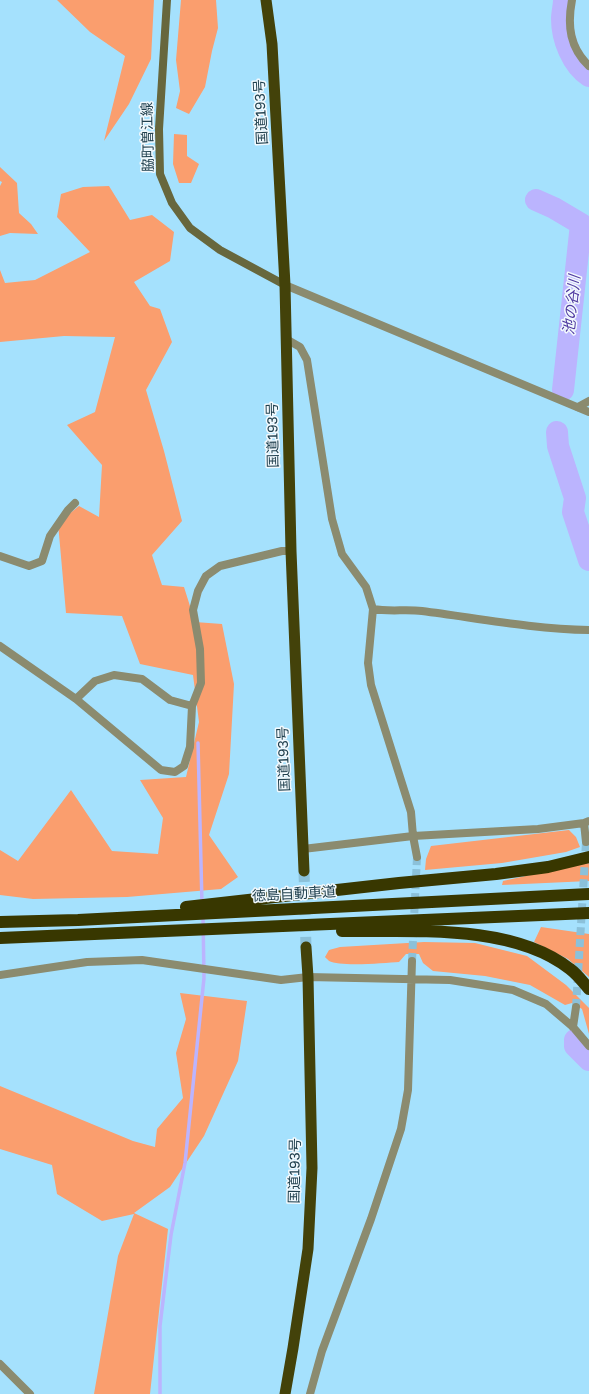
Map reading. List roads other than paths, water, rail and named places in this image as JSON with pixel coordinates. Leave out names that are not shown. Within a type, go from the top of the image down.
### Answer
[{"type":"highway","name":"国道193号","points":[[266,0],[272,44],[285,285],[291,551],[304,871]]},
{"type":"highway","points":[[78,920],[269,897],[496,874],[548,867],[589,857]]},
{"type":"highway","name":"徳島自動車道","points":[[0,922],[78,920],[589,894]]},
{"type":"highway","points":[[0,938],[217,930],[589,913]]},
{"type":"highway","points":[[217,930],[452,932],[504,939],[544,953],[571,969],[589,989]]},
{"type":"highway","name":"国道193号","points":[[285,1394],[294,1348],[308,1249],[312,1168],[306,947]]},
{"type":"main road","name":"脇町曽江線","points":[[167,0],[158,129],[160,174],[172,203],[190,228],[220,250],[285,285]]},
{"type":"street","points":[[572,0],[569,26],[573,44],[589,66]]},
{"type":"street","points":[[285,285],[589,412]]},
{"type":"street","points":[[286,339],[300,347],[307,360],[332,519],[342,554],[366,586],[373,609],[368,663],[371,685],[407,797],[411,812],[417,857]]},
{"type":"street","points":[[578,407],[589,402]]},
{"type":"street","points":[[0,556],[29,566],[42,561],[50,536],[68,510],[75,503]]},
{"type":"street","points":[[0,646],[76,699],[161,770],[175,772],[184,766],[190,747],[192,706],[200,683],[200,649],[193,610],[198,591],[206,576],[220,566],[282,551],[291,551]]},
{"type":"street","points":[[373,609],[381,611],[418,610],[558,630],[589,630]]},
{"type":"street","points":[[76,699],[95,681],[114,675],[142,679],[170,700],[192,706]]},
{"type":"street","points":[[303,849],[413,836],[538,829],[586,822],[586,842]]},
{"type":"street","points":[[0,975],[87,962],[142,960],[281,980],[308,977],[450,980],[512,990],[546,1004],[573,1027],[589,1046]]},
{"type":"street","points":[[310,1394],[322,1351],[371,1219],[400,1129],[408,1090],[412,961]]},
{"type":"street","points":[[573,1027],[576,1007]]},
{"type":"street","points":[[0,1364],[30,1394]]},
{"type":"waterway","points":[[564,0],[562,27],[566,43],[573,58],[589,76]]},
{"type":"waterway","name":"池の谷川","points":[[536,200],[554,208],[581,224],[563,390]]},
{"type":"waterway","name":"池の谷川","points":[[557,432],[558,446],[575,498],[573,512],[589,560]]},
{"type":"waterway","points":[[198,743],[202,904]]},
{"type":"waterway","points":[[160,1394],[160,1326],[171,1235],[185,1163],[204,978],[203,916]]},
{"type":"waterway","name":"池の谷川","points":[[575,1040],[575,1046],[589,1060]]},
{"type":"tunnel","points":[[576,1007],[586,842]]},
{"type":"tunnel","points":[[412,961],[417,857]]},
{"type":"tunnel","points":[[304,871],[306,947]]}]
